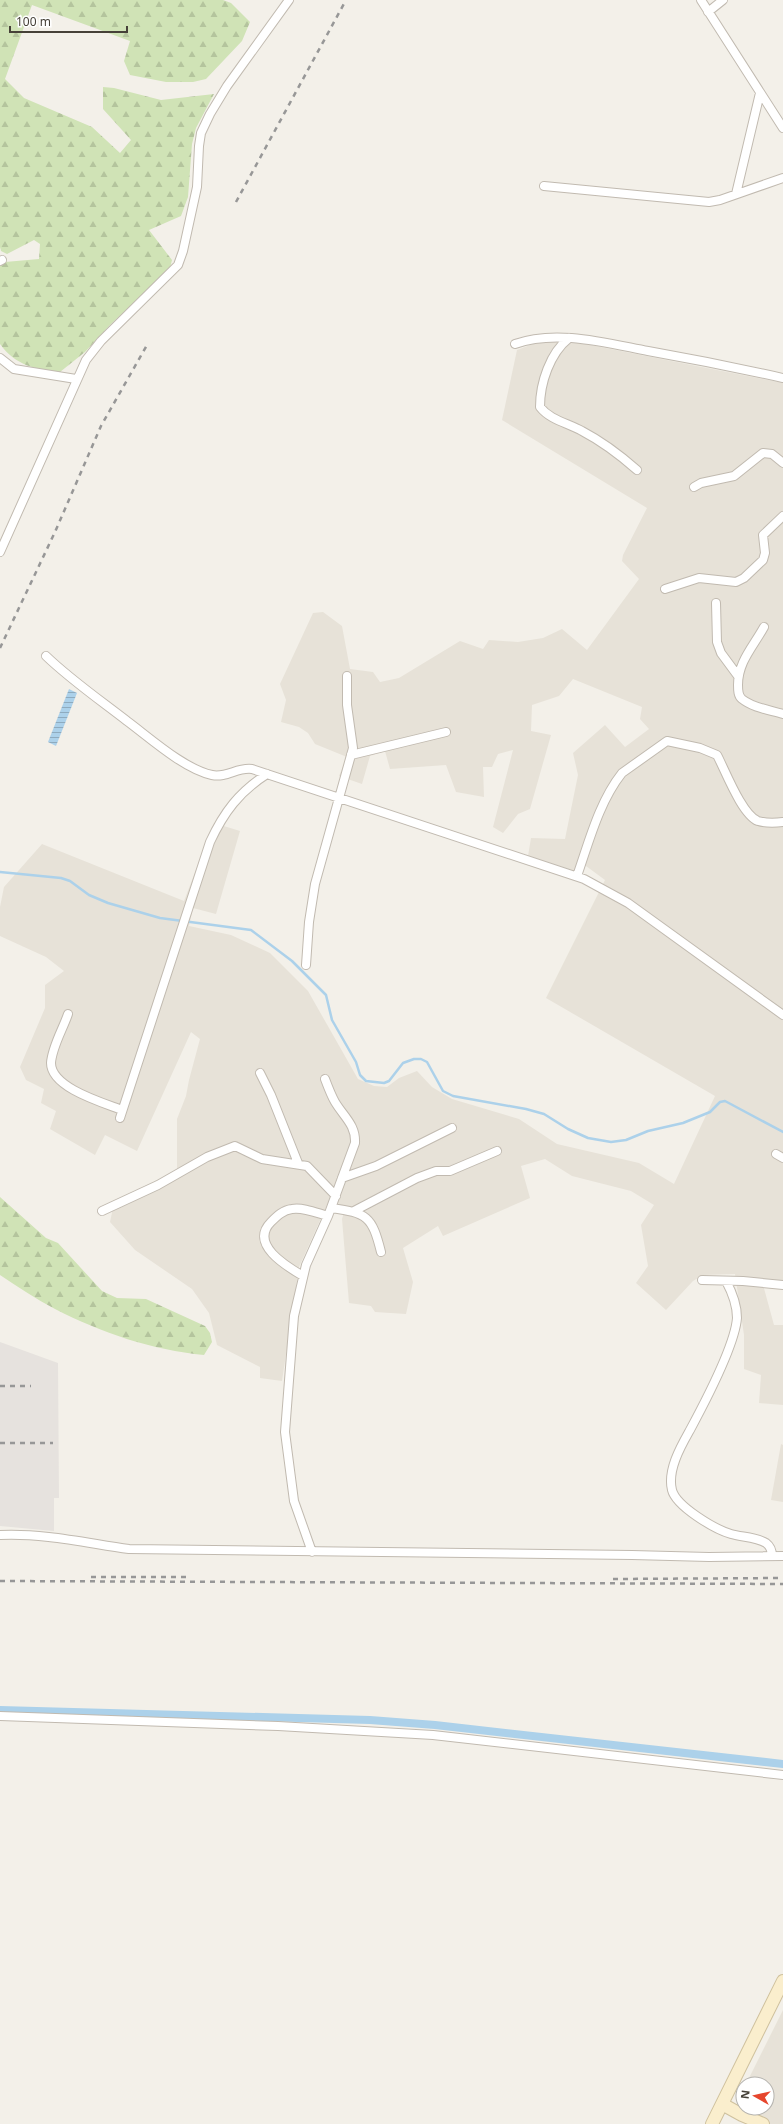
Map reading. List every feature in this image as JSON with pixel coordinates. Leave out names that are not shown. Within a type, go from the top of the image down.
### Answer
[{"type":"main road","points":[[712,2124],[783,1981]]},
{"type":"main road","points":[[722,2104],[742,2120],[763,2124]]},
{"type":"street","points":[[0,552],[76,379],[86,360],[101,341],[178,265],[183,251],[197,187],[199,146],[202,133],[210,114],[227,86],[289,0]]},
{"type":"street","points":[[700,0],[783,128]]},
{"type":"street","points":[[708,12],[723,0]]},
{"type":"street","points":[[736,194],[760,92]]},
{"type":"street","points":[[544,186],[693,202],[709,202],[783,178]]},
{"type":"street","points":[[569,338],[559,345],[551,361],[540,394],[540,407],[546,414],[582,431],[618,453],[638,470]]},
{"type":"street","points":[[515,344],[526,340],[569,338],[696,359],[783,378]]},
{"type":"street","points":[[0,358],[14,369],[76,379]]},
{"type":"street","points":[[694,488],[701,483],[734,476],[763,453],[772,454],[783,463]]},
{"type":"street","points":[[665,589],[689,580],[700,578],[736,582],[744,578],[763,560],[765,553],[763,535],[783,516]]},
{"type":"street","points":[[716,603],[717,642],[721,653],[738,676]]},
{"type":"street","points":[[764,627],[743,659],[738,676],[738,692],[741,699],[751,704],[783,714]]},
{"type":"street","points":[[46,656],[172,756],[210,774],[228,775],[243,768],[267,774],[577,876],[628,903],[783,1015]]},
{"type":"street","points":[[306,965],[309,922],[315,884],[338,797],[351,755],[353,736],[348,705],[347,676]]},
{"type":"street","points":[[351,755],[446,732]]},
{"type":"street","points":[[577,876],[604,804],[617,780],[622,773],[667,741],[700,748],[717,755],[737,796],[752,816],[757,821],[783,822]]},
{"type":"street","points":[[68,1014],[54,1050],[51,1064],[55,1074],[62,1083],[121,1114],[210,842],[221,819],[250,785],[267,774]]},
{"type":"street","points":[[260,1073],[271,1095],[298,1163]]},
{"type":"street","points":[[312,1552],[294,1501],[285,1432],[294,1316],[303,1276],[336,1196],[355,1143],[356,1135],[352,1124],[336,1103],[325,1079]]},
{"type":"street","points":[[342,1178],[376,1166],[452,1128]]},
{"type":"street","points":[[102,1211],[158,1185],[207,1157],[235,1146],[262,1159],[298,1163],[308,1166],[336,1196]]},
{"type":"street","points":[[354,1211],[417,1178],[436,1171],[450,1171],[497,1151]]},
{"type":"street","points":[[331,1208],[354,1211],[365,1216],[370,1222],[381,1252]]},
{"type":"street","points":[[303,1276],[273,1255],[267,1246],[264,1236],[266,1228],[284,1211],[292,1209],[328,1216]]},
{"type":"street","points":[[702,1280],[783,1285]]},
{"type":"street","points":[[726,1281],[735,1302],[737,1317],[736,1326],[728,1349],[680,1449],[672,1474],[672,1489],[678,1502],[700,1518],[728,1534],[764,1542],[770,1546],[772,1556]]},
{"type":"street","points":[[0,1535],[23,1534],[51,1536],[129,1549],[709,1557],[783,1556]]},
{"type":"street","points":[[0,1716],[278,1726],[433,1735],[783,1775]]},
{"type":"shaded area","points":[[548,342],[575,342],[783,383],[783,511],[780,514],[783,518],[783,1282],[762,1281],[774,1325],[783,1325],[783,1405],[759,1403],[761,1375],[744,1369],[744,1335],[735,1274],[703,1275],[693,1281],[666,1310],[636,1283],[648,1266],[641,1225],[654,1205],[631,1191],[572,1176],[545,1159],[521,1166],[530,1198],[443,1236],[438,1226],[403,1248],[413,1282],[406,1314],[375,1312],[371,1306],[349,1303],[342,1219],[346,1206],[327,1205],[299,1267],[282,1381],[260,1378],[260,1367],[217,1345],[209,1313],[192,1289],[135,1250],[110,1222],[113,1208],[177,1179],[177,1119],[186,1096],[200,1039],[191,1032],[137,1151],[105,1135],[95,1155],[50,1129],[56,1111],[41,1103],[44,1089],[26,1080],[20,1067],[45,1008],[45,985],[64,971],[46,957],[0,936],[0,907],[4,887],[42,844],[184,901],[214,823],[240,831],[216,914],[193,908],[189,926],[231,935],[270,953],[308,991],[358,1079],[374,1086],[387,1087],[399,1078],[417,1071],[432,1087],[452,1099],[519,1119],[557,1144],[639,1163],[674,1184],[715,1096],[546,998],[605,880],[586,866],[575,871],[528,856],[531,838],[565,839],[578,775],[573,753],[605,725],[625,747],[649,729],[640,719],[642,707],[573,679],[559,696],[532,705],[531,731],[551,735],[530,809],[518,814],[503,833],[493,827],[513,750],[498,754],[492,767],[483,767],[484,797],[456,792],[446,765],[390,769],[385,751],[370,756],[362,784],[339,776],[347,757],[315,744],[308,733],[299,727],[281,722],[286,700],[280,684],[313,613],[323,612],[342,626],[350,669],[373,672],[380,682],[399,678],[460,641],[483,649],[489,640],[518,642],[543,638],[562,629],[587,650],[639,579],[622,561],[623,555],[647,508],[502,420],[517,350],[533,344]]},
{"type":"shaded area","points":[[0,1342],[58,1363],[59,1498],[54,1498],[54,1531],[0,1526]]},
{"type":"shaded area","points":[[781,1444],[783,1445],[783,1502],[771,1500]]},
{"type":"shaded area","points":[[783,2010],[783,2124],[746,2124],[744,2116],[775,2116],[775,2076],[750,2076]]},
{"type":"green space","points":[[0,0],[223,0],[231,3],[250,22],[242,41],[206,79],[193,82],[166,82],[130,75],[124,61],[130,41],[32,5],[5,79],[24,98],[92,127],[120,153],[131,140],[103,109],[103,87],[114,88],[161,100],[214,94],[196,128],[192,144],[188,197],[181,216],[149,230],[172,260],[170,268],[110,325],[85,352],[60,372],[34,368],[19,362],[0,344],[0,265],[5,262],[39,259],[40,244],[34,240],[7,254],[1,251],[0,247]]},
{"type":"green space","points":[[0,1197],[46,1238],[58,1243],[102,1291],[117,1298],[146,1299],[205,1326],[210,1333],[212,1342],[204,1355],[185,1353],[146,1345],[91,1326],[55,1309],[0,1275]]},
{"type":"water","points":[[69,689],[77,693],[56,746],[48,742]]},
{"type":"waterway","points":[[0,872],[61,878],[70,881],[89,895],[108,903],[160,918],[251,930],[292,961],[326,995],[332,1020],[356,1062],[360,1075],[366,1081],[384,1083],[389,1081],[403,1063],[414,1059],[421,1059],[427,1062],[443,1091],[453,1096],[526,1109],[544,1114],[568,1129],[588,1138],[611,1142],[626,1140],[648,1131],[683,1123],[710,1112],[720,1102],[725,1101],[783,1132]]},
{"type":"waterway","points":[[0,1710],[370,1720],[435,1725],[783,1764]]},
{"type":"railway","points":[[236,202],[346,0]]},
{"type":"railway","points":[[0,648],[55,532],[101,426],[147,345]]},
{"type":"railway","points":[[0,1386],[31,1386]]},
{"type":"railway","points":[[0,1443],[53,1443]]},
{"type":"railway","points":[[91,1577],[189,1577]]},
{"type":"railway","points":[[613,1579],[783,1578]]},
{"type":"railway","points":[[0,1581],[783,1584]]}]
